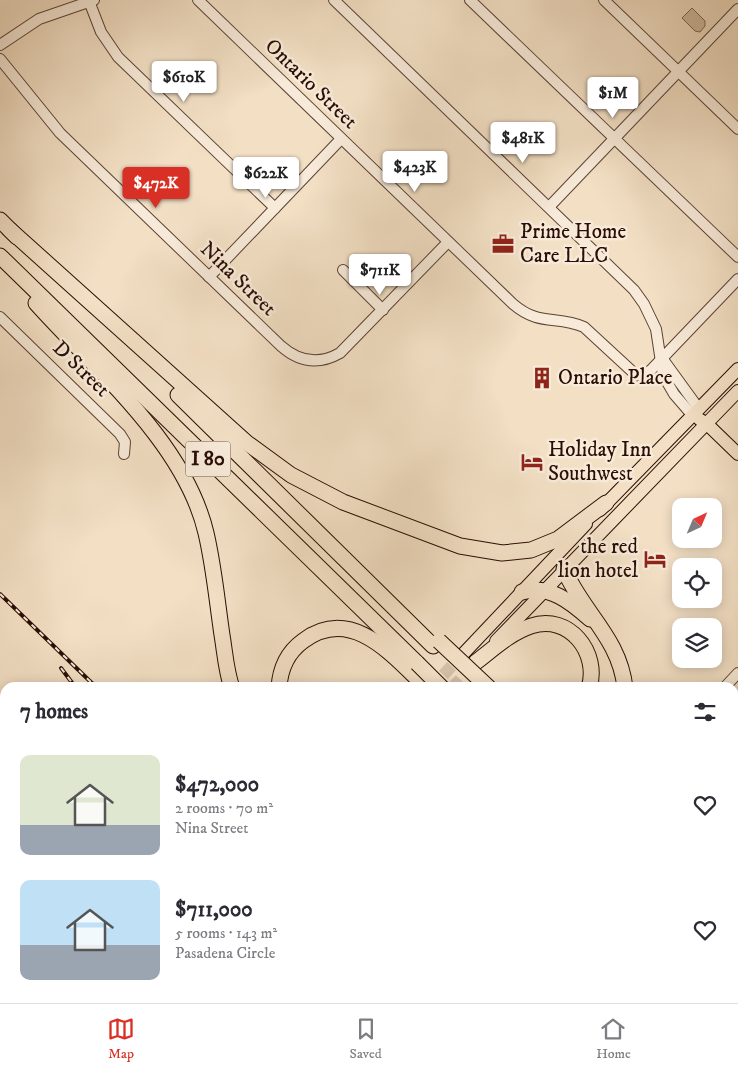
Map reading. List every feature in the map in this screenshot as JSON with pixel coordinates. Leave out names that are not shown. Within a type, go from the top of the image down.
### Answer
[{"type":"highway","points":[[5,225],[247,443],[291,475],[343,502],[460,546],[502,553],[531,550],[558,539],[606,503]]},
{"type":"highway","name":"I 80","points":[[5,225],[303,518],[436,643],[469,682]]},
{"type":"highway","name":"I 80","points":[[0,256],[413,667],[434,682]]},
{"type":"highway","points":[[0,263],[151,428],[184,477],[197,504],[206,533],[231,682]]},
{"type":"highway","points":[[564,569],[618,657],[624,682]]},
{"type":"highway","points":[[522,592],[544,590],[567,601],[604,632]]},
{"type":"highway","points":[[472,660],[523,629],[534,625],[554,625],[571,632],[586,648],[592,668],[589,682]]},
{"type":"highway","points":[[280,682],[283,668],[293,650],[312,635],[333,629],[353,630],[367,636],[413,667],[423,682]]},
{"type":"highway","points":[[436,643],[482,682]]},
{"type":"main road","points":[[472,660],[522,592],[606,503],[738,369]]},
{"type":"main road","points":[[472,660],[544,590],[738,391]]},
{"type":"main road","points":[[696,412],[738,454]]},
{"type":"street","name":"Ontario Street","points":[[198,0],[526,315],[537,319],[574,323],[584,327],[638,376],[642,376],[662,358]]},
{"type":"street","points":[[334,0],[640,297],[656,329],[662,358],[696,412]]},
{"type":"street","points":[[470,0],[738,257]]},
{"type":"street","points":[[604,0],[738,129]]},
{"type":"street","points":[[735,0],[738,3]]},
{"type":"street","points":[[0,45],[39,19],[92,1],[101,32],[118,56],[275,208]]},
{"type":"street","points":[[549,207],[738,9]]},
{"type":"street","name":"Nina Street","points":[[0,59],[60,133],[289,353],[301,359],[315,361],[329,359],[340,354],[383,310]]},
{"type":"street","points":[[209,277],[341,139]]},
{"type":"street","points":[[343,270],[383,310],[448,242]]},
{"type":"street","points":[[662,358],[738,278]]},
{"type":"street","name":"D Street","points":[[0,317],[120,434],[125,442],[124,454]]},
{"type":"shaded area","points":[[692,8],[705,21],[705,26],[700,32],[695,31],[682,18]]},
{"type":"tunnel","points":[[437,682],[464,653]]},
{"type":"tunnel","points":[[458,682],[475,664]]},
{"type":"railway","points":[[0,594],[91,682]]},
{"type":"railway","points":[[61,668],[72,682]]},
{"type":"place","name":"Prime Home Care LLC","points":[[503,244]]},
{"type":"place","name":"Ontario Place","points":[[542,378]]},
{"type":"place","name":"Holiday Inn Southwest","points":[[532,462]]},
{"type":"place","name":"the red lion hotel","points":[[655,559]]}]
